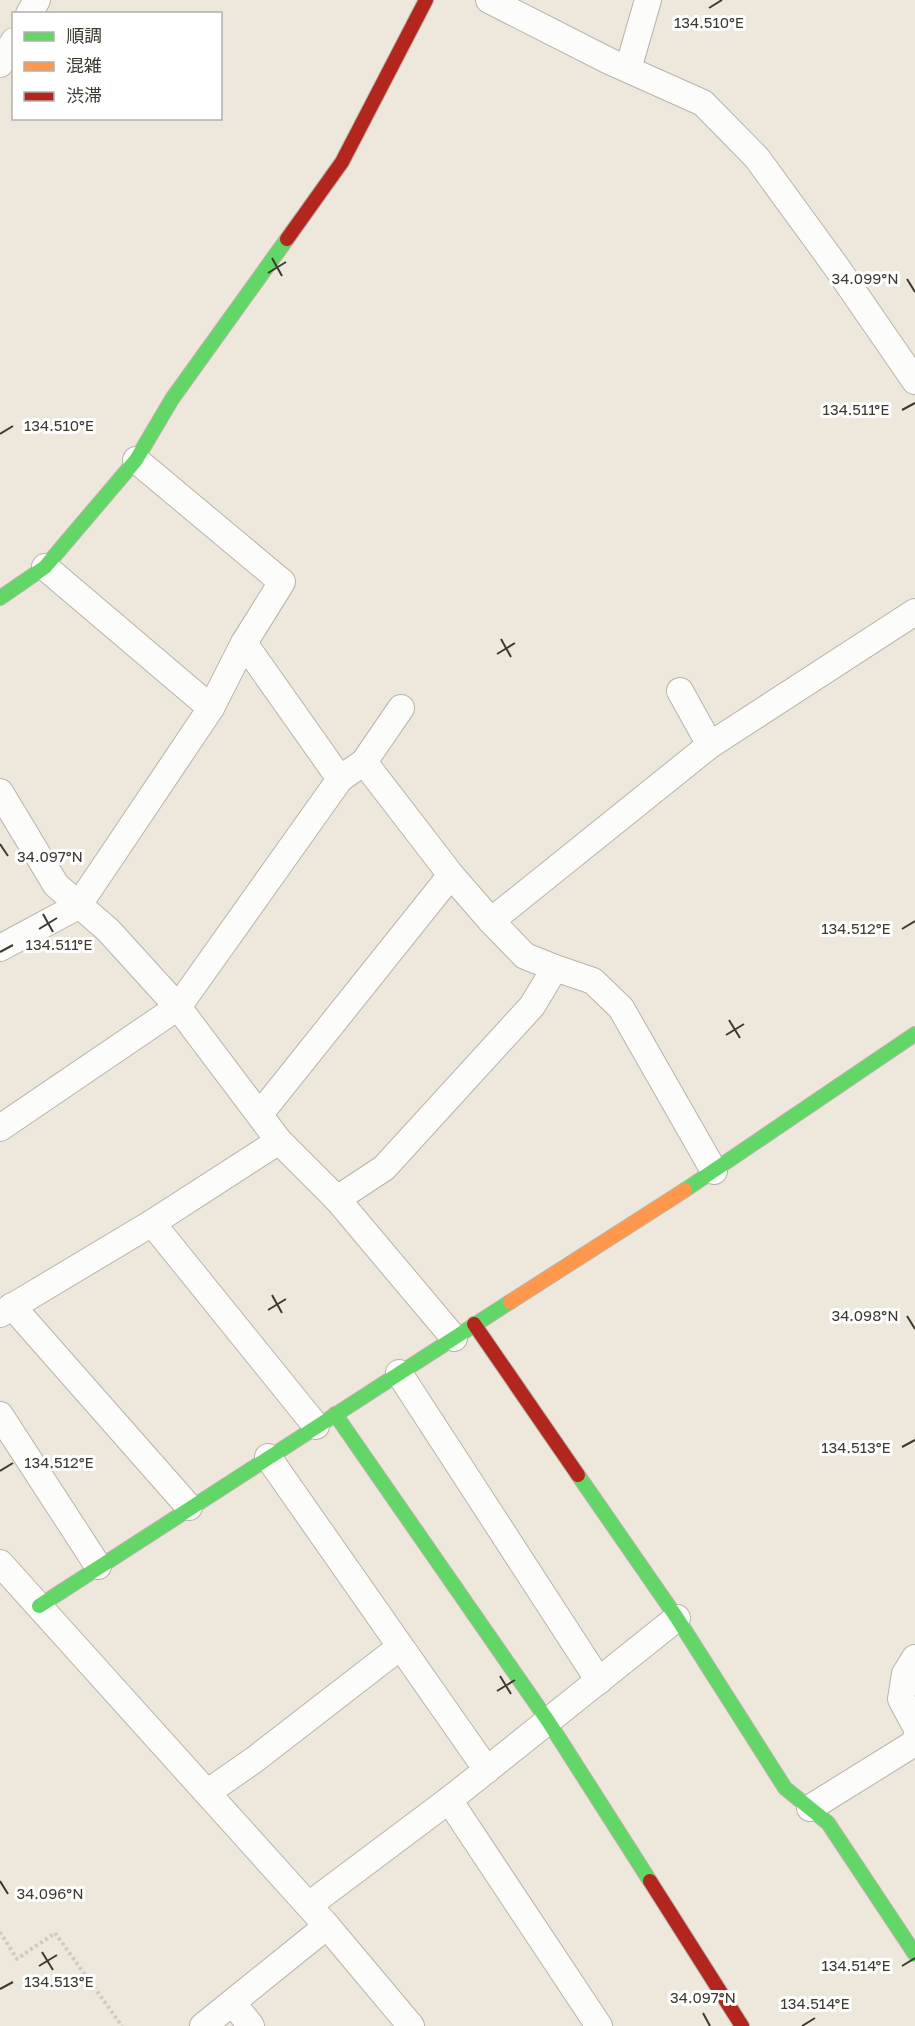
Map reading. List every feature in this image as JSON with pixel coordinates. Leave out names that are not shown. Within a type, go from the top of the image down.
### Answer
[{"type":"street","points":[[0,598],[45,567],[135,460],[172,399],[342,162],[426,0]]},
{"type":"street","points":[[489,0],[628,69],[703,103],[757,158],[915,381]]},
{"type":"street","points":[[628,69],[648,0]]},
{"type":"street","points":[[0,64],[12,44]]},
{"type":"street","points":[[0,948],[78,906],[211,708],[244,643],[282,582],[135,460]]},
{"type":"street","points":[[45,567],[211,708]]},
{"type":"street","points":[[491,921],[710,745],[915,612]]},
{"type":"street","points":[[244,643],[340,779]]},
{"type":"street","points":[[680,691],[710,745]]},
{"type":"street","points":[[0,1128],[178,1007],[340,779],[364,762],[401,708]]},
{"type":"street","points":[[364,762],[451,875],[525,956],[593,981],[621,1008],[714,1171]]},
{"type":"street","points":[[0,792],[56,885],[108,930],[178,1007],[279,1140],[464,1331],[677,1618],[785,1788],[828,1823],[915,1954]]},
{"type":"street","points":[[260,1114],[451,875]]},
{"type":"street","points":[[337,1199],[384,1168],[532,1006],[555,968]]},
{"type":"street","points":[[39,1606],[268,1456],[714,1171],[915,1034]]},
{"type":"street","points":[[189,1507],[6,1310],[152,1223],[279,1140]]},
{"type":"street","points":[[152,1223],[326,1420],[548,1721],[742,2026]]},
{"type":"street","points":[[399,1373],[598,1681]]},
{"type":"street","points":[[0,1415],[98,1566]]},
{"type":"street","points":[[268,1456],[487,1770]]},
{"type":"street","points":[[0,1563],[309,1905],[411,2026]]},
{"type":"street","points":[[309,1905],[450,1800],[677,1618]]},
{"type":"street","points":[[208,1792],[254,1760],[400,1647]]},
{"type":"street","points":[[915,1658],[905,1674],[901,1699],[915,1725]]},
{"type":"street","points":[[810,1808],[913,1744],[915,1740]]},
{"type":"street","points":[[450,1800],[599,2026]]},
{"type":"street","points":[[203,2026],[327,1926]]},
{"type":"street","points":[[233,2002],[251,2026]]},
{"type":"path","points":[[0,1932],[17,1959],[55,1933],[122,2026]]},
{"type":"traffic: fast","points":[[0,598],[45,567],[136,460],[172,399],[287,239]]},
{"type":"traffic: fast","points":[[685,1190],[915,1034]]},
{"type":"traffic: fast","points":[[39,1606],[510,1302]]},
{"type":"traffic: fast","points":[[335,1414],[548,1721],[650,1881]]},
{"type":"traffic: fast","points":[[578,1475],[677,1618],[785,1788],[828,1823],[915,1954]]},
{"type":"traffic: slow","points":[[510,1302],[685,1190]]},
{"type":"traffic: jam","points":[[287,239],[342,162],[426,0]]},
{"type":"traffic: jam","points":[[474,1324],[578,1475]]},
{"type":"traffic: jam","points":[[650,1881],[742,2026]]}]
